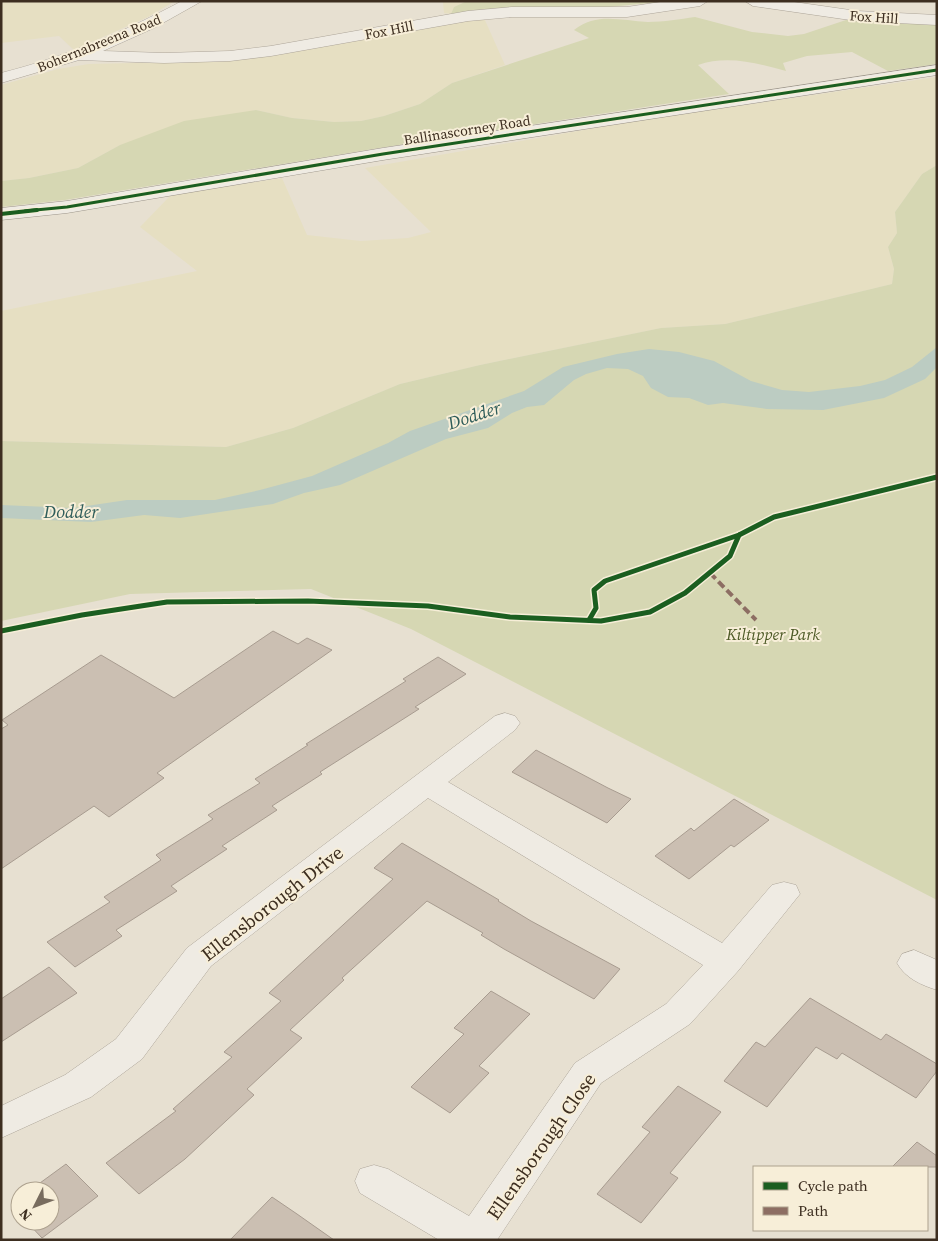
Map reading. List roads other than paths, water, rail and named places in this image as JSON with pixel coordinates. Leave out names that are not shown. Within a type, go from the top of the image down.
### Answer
[{"type":"street","name":"Bohernabreena Road","points":[[1,78],[35,70],[78,55],[194,1]]},
{"type":"street","name":"Fox Hill","points":[[78,55],[164,58],[230,56],[271,52],[468,16],[512,12],[626,12],[700,1]]},
{"type":"street","name":"Fox Hill","points":[[753,1],[857,16],[937,20]]},
{"type":"street","name":"Ballinascorney Road","points":[[1,214],[67,207],[383,154],[937,70]]},
{"type":"street","name":"Ellensborough Drive","points":[[1,1122],[78,1086],[130,1049],[199,957],[505,724]]},
{"type":"street","points":[[426,783],[726,962]]},
{"type":"street","name":"Ellensborough Close","points":[[374,1181],[474,1240],[588,1073],[678,1014],[726,962],[784,894]]},
{"type":"water","name":"Dodder","points":[[937,347],[937,367],[925,379],[884,398],[823,410],[767,409],[723,403],[708,405],[689,398],[668,397],[651,388],[643,376],[628,369],[607,368],[586,374],[574,380],[544,405],[527,407],[512,413],[488,428],[446,439],[340,485],[304,493],[273,504],[180,518],[144,515],[91,522],[1,518],[1,505],[73,508],[127,500],[215,500],[260,490],[312,476],[388,443],[410,431],[524,391],[563,367],[617,354],[649,349],[679,352],[714,361],[751,381],[782,390],[809,392],[860,386],[885,380],[912,367]]},
{"type":"park label","name":"Kiltipper Park","points":[[773,634]]}]
